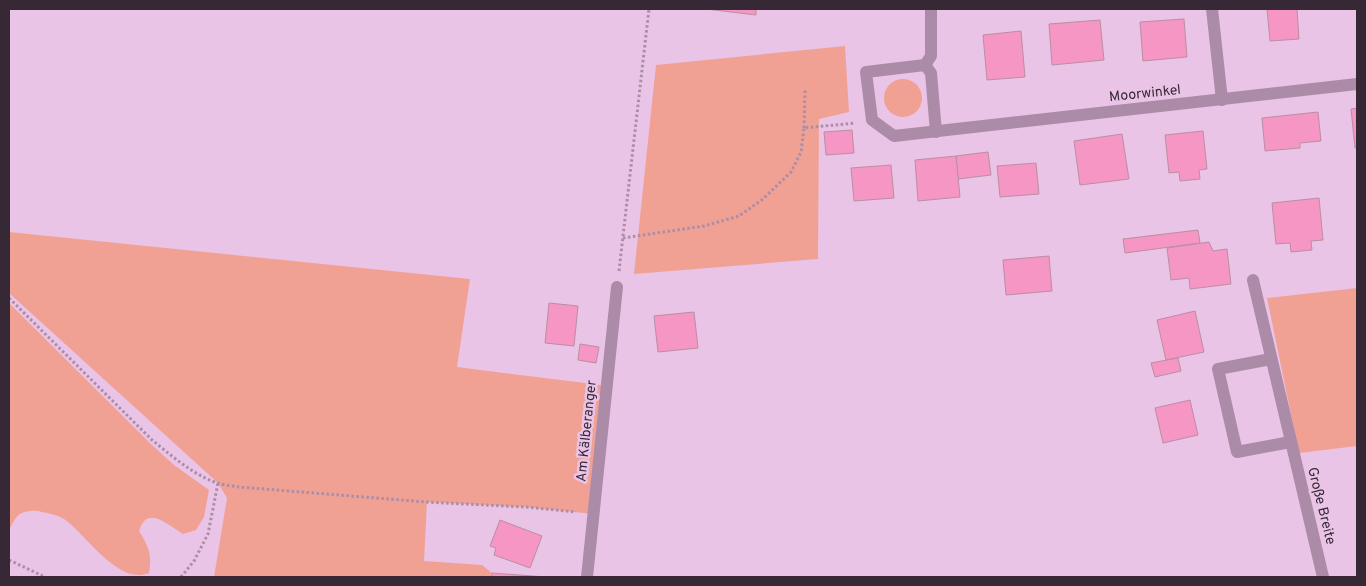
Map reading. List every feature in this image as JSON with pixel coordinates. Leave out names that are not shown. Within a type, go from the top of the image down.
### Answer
[{"type":"street","points":[[872,120],[866,72],[926,65],[932,56],[931,9]]},
{"type":"street","points":[[1212,9],[1222,100]]},
{"type":"street","points":[[926,65],[931,73],[936,132]]},
{"type":"street","name":"Moorwinkel","points":[[872,120],[894,136],[1357,84]]},
{"type":"street","name":"Große Breite","points":[[1253,280],[1323,577]]},
{"type":"street","name":"Am Kälberanger","points":[[587,577],[617,287]]},
{"type":"street","points":[[1271,359],[1218,369],[1237,452],[1290,442]]},
{"type":"path","points":[[617,287],[648,9]]},
{"type":"path","points":[[623,238],[704,226],[739,216],[763,199],[791,172],[801,152],[805,90]]},
{"type":"path","points":[[804,128],[872,120]]},
{"type":"path","points":[[9,298],[152,440],[200,476],[218,483],[240,487],[426,502],[525,507],[594,514]]},
{"type":"path","points":[[181,577],[194,561],[208,534],[218,483]]},
{"type":"path","points":[[9,560],[45,577]]},
{"type":"shaded area","points":[[845,46],[849,112],[819,119],[818,259],[634,274],[656,65]]},
{"type":"shaded area","points":[[903,79],[910,80],[916,85],[921,91],[921,105],[916,111],[910,116],[903,117],[896,116],[890,111],[885,105],[884,98],[885,91],[890,85],[896,80]]},
{"type":"shaded area","points":[[9,232],[470,279],[457,367],[601,385],[594,514],[525,507],[427,502],[424,561],[482,565],[492,573],[492,577],[214,577],[227,498],[218,483],[9,293]]},
{"type":"shaded area","points":[[1357,288],[1357,446],[1299,453],[1267,298]]},
{"type":"shaded area","points":[[9,303],[152,445],[174,465],[209,490],[204,517],[196,530],[183,534],[165,522],[152,518],[147,519],[143,523],[139,531],[149,551],[149,573],[137,575],[126,572],[114,565],[64,519],[53,514],[28,511],[17,517],[9,530]]},
{"type":"building","points":[[706,9],[756,9],[756,15]]},
{"type":"building","points":[[1267,9],[1297,9],[1299,39],[1270,41]]},
{"type":"building","points":[[1184,19],[1187,57],[1143,61],[1140,22]]},
{"type":"building","points":[[1100,20],[1104,60],[1052,65],[1049,24]]},
{"type":"building","points":[[1021,31],[1025,77],[987,80],[983,35]]},
{"type":"building","points":[[1357,108],[1357,148],[1355,148],[1351,109]]},
{"type":"building","points":[[1318,112],[1321,141],[1300,143],[1300,148],[1265,151],[1262,118]]},
{"type":"building","points":[[852,130],[854,153],[826,155],[824,132]]},
{"type":"building","points":[[1203,131],[1207,169],[1199,170],[1200,179],[1180,181],[1179,172],[1169,173],[1165,135]]},
{"type":"building","points":[[1122,134],[1129,179],[1080,185],[1074,141]]},
{"type":"building","points":[[988,152],[991,175],[958,179],[956,156]]},
{"type":"building","points":[[956,156],[960,197],[918,201],[915,160]]},
{"type":"building","points":[[1036,163],[1039,194],[1000,197],[997,166]]},
{"type":"building","points":[[891,165],[894,198],[854,201],[851,168]]},
{"type":"building","points":[[1319,198],[1323,240],[1311,241],[1312,250],[1291,252],[1290,243],[1276,244],[1272,203]]},
{"type":"building","points":[[1198,230],[1200,243],[1125,253],[1123,239]]},
{"type":"building","points":[[1209,242],[1213,251],[1227,249],[1231,284],[1190,289],[1189,278],[1171,280],[1167,248]]},
{"type":"building","points":[[1049,256],[1052,291],[1006,295],[1003,260]]},
{"type":"building","points":[[549,303],[578,306],[574,346],[545,343]]},
{"type":"building","points":[[1195,311],[1204,352],[1166,360],[1157,320]]},
{"type":"building","points":[[694,312],[698,348],[658,352],[654,316]]},
{"type":"building","points":[[580,344],[599,347],[596,363],[578,360]]},
{"type":"building","points":[[1178,358],[1181,371],[1155,377],[1151,363]]},
{"type":"building","points":[[1190,400],[1198,435],[1163,443],[1155,408]]},
{"type":"building","points":[[500,520],[542,536],[530,568],[494,555],[496,548],[490,546]]},
{"type":"building","points":[[492,573],[546,577],[492,577]]}]
